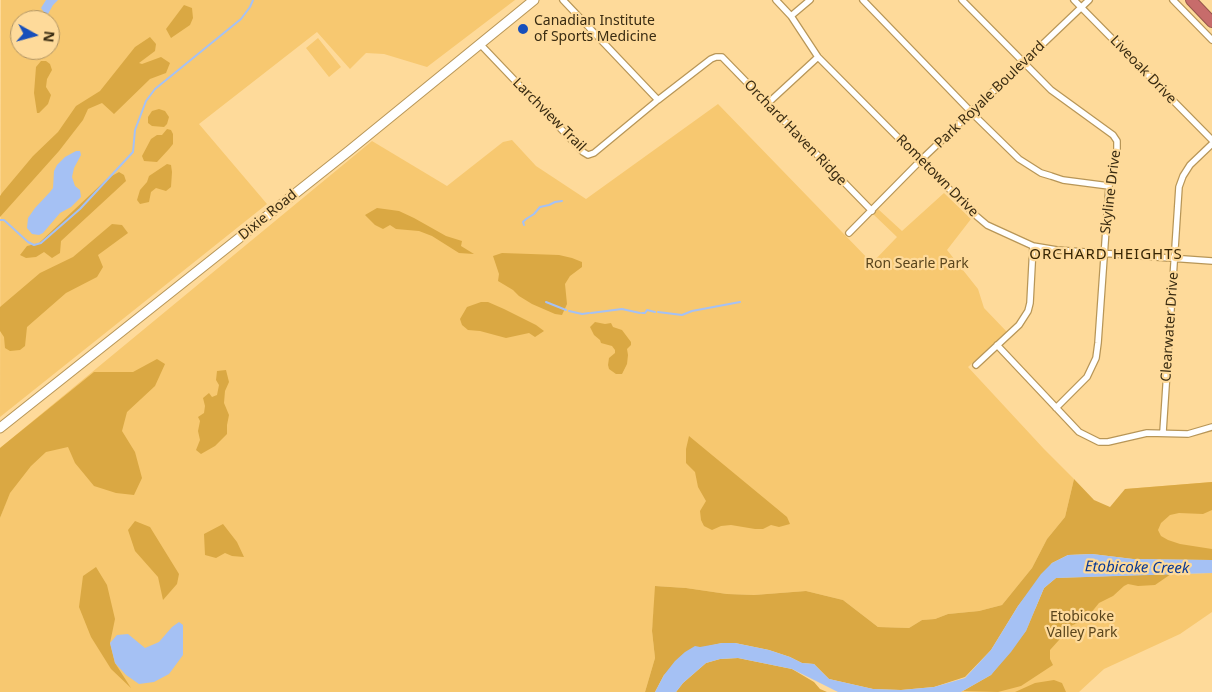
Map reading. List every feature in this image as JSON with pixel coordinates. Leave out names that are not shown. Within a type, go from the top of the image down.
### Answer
[{"type":"highway","points":[[1191,0],[1212,22]]},
{"type":"main road","name":"Dixie Road","points":[[0,428],[342,156],[534,0]]},
{"type":"street","points":[[563,0],[658,100]]},
{"type":"street","name":"Rometown Drive","points":[[776,0],[791,16],[818,57],[980,220],[1000,232],[1033,246],[1057,250],[1212,261]]},
{"type":"street","points":[[791,16],[810,0]]},
{"type":"street","points":[[863,0],[1019,159],[1041,173],[1063,180],[1109,186]]},
{"type":"street","name":"Skyline Drive","points":[[962,0],[1051,90],[1113,134],[1117,141],[1117,150],[1109,186],[1096,358],[1087,376],[1056,408]]},
{"type":"street","name":"Liveoak Drive","points":[[1074,0],[1212,140]]},
{"type":"street","name":"Park Royale Boulevard","points":[[849,233],[921,160],[973,113],[1023,62],[1089,0]]},
{"type":"street","points":[[1173,0],[1212,40]]},
{"type":"street","name":"Larchview Trail","points":[[480,44],[587,155],[594,153],[658,100],[711,59],[718,57]]},
{"type":"street","name":"Orchard Haven Ridge","points":[[718,57],[726,60],[731,68],[872,211]]},
{"type":"street","points":[[767,104],[818,57]]},
{"type":"street","name":"Clearwater Drive","points":[[1163,432],[1180,181],[1190,165],[1212,144]]},
{"type":"street","points":[[976,365],[1019,325],[1028,311],[1033,246]]},
{"type":"street","points":[[997,345],[1079,432],[1098,442],[1108,442],[1142,434],[1163,432],[1177,435],[1188,434],[1212,427]]},
{"type":"green space","points":[[1,0],[515,0],[427,67],[384,54],[366,53],[350,69],[317,32],[199,124],[267,204],[0,417]]},
{"type":"green space","points":[[318,38],[341,67],[329,77],[306,48]]},
{"type":"green space","name":"Ron Searle Park","points":[[718,104],[872,263],[897,237],[873,214],[878,209],[902,231],[944,193],[971,219],[947,250],[978,289],[984,308],[1007,332],[968,367],[1074,479],[1065,517],[1047,539],[1032,568],[1002,605],[979,611],[948,614],[935,619],[922,620],[909,628],[878,627],[843,600],[806,591],[754,595],[656,586],[652,631],[655,658],[645,692],[0,692],[0,518],[7,499],[0,491],[0,448],[372,141],[447,186],[503,142],[512,140],[536,166],[586,199]]},
{"type":"green space","points":[[1212,482],[1212,560],[1133,559],[1125,489]]},
{"type":"green space","name":"Etobicoke Valley Park","points":[[1212,573],[1212,612],[1180,634],[1104,669],[1079,692],[961,692],[991,675],[1056,578]]},
{"type":"shaded area","points":[[184,5],[192,8],[193,18],[190,25],[171,38],[166,29]]},
{"type":"shaded area","points":[[150,37],[156,44],[155,51],[139,63],[142,64],[161,57],[170,63],[166,73],[150,79],[114,114],[102,103],[88,109],[83,120],[59,151],[0,217],[0,196],[2,193],[33,156],[58,132],[76,106],[100,91],[135,47]]},
{"type":"shaded area","points":[[41,61],[46,61],[50,64],[52,70],[47,79],[46,87],[51,95],[48,104],[37,113],[34,93],[36,67]]},
{"type":"shaded area","points":[[159,109],[165,111],[169,117],[164,127],[152,126],[148,123],[148,117],[152,111]]},
{"type":"shaded area","points":[[167,129],[171,130],[173,134],[173,144],[157,162],[144,161],[142,156],[151,139],[157,135],[162,135]]},
{"type":"shaded area","points":[[167,164],[171,165],[171,187],[166,191],[156,188],[151,192],[149,202],[140,204],[137,200],[140,190],[147,182],[149,176]]},
{"type":"shaded area","points":[[119,172],[124,175],[126,181],[61,241],[60,253],[52,258],[44,252],[36,257],[26,258],[20,255],[27,246],[39,243],[108,178]]},
{"type":"shaded area","points":[[377,208],[399,211],[414,218],[446,236],[462,241],[461,246],[474,254],[459,253],[432,236],[419,231],[396,229],[390,225],[383,229],[375,225],[365,215]]},
{"type":"shaded area","points":[[112,224],[122,225],[128,233],[98,255],[103,267],[97,277],[66,293],[27,327],[25,346],[20,350],[10,351],[5,348],[4,337],[0,331],[0,307],[40,273],[73,257]]},
{"type":"shaded area","points":[[502,253],[559,255],[582,262],[582,267],[570,276],[565,284],[567,304],[562,315],[532,304],[498,281],[499,274],[493,256]]},
{"type":"shaded area","points":[[481,302],[488,302],[504,309],[544,331],[535,337],[529,333],[506,338],[468,330],[462,325],[460,319],[467,307]]},
{"type":"shaded area","points":[[595,322],[611,323],[613,327],[622,330],[631,342],[627,349],[627,364],[622,374],[616,374],[609,369],[609,358],[615,353],[615,350],[612,346],[601,343],[594,335],[590,327]]},
{"type":"shaded area","points":[[157,359],[165,364],[155,386],[127,412],[122,431],[135,452],[142,478],[134,495],[116,493],[94,486],[75,463],[68,447],[46,452],[31,466],[10,493],[0,518],[0,448],[94,372],[133,372]]},
{"type":"shaded area","points":[[226,370],[229,382],[225,391],[224,403],[229,415],[227,434],[215,446],[201,454],[196,450],[200,440],[198,431],[200,421],[198,417],[204,413],[205,406],[203,398],[209,393],[212,397],[217,395],[219,385],[216,380],[217,371]]},
{"type":"shaded area","points":[[689,436],[787,517],[790,524],[779,527],[771,525],[763,529],[731,525],[721,526],[712,530],[704,526],[700,511],[706,501],[698,487],[695,472],[686,463],[686,449]]},
{"type":"shaded area","points":[[1074,479],[1094,500],[1110,507],[1125,489],[1212,482],[1212,510],[1203,514],[1179,513],[1170,515],[1161,523],[1158,530],[1161,536],[1168,540],[1180,544],[1212,549],[1212,560],[1133,559],[1092,554],[1068,555],[1052,563],[1018,606],[991,650],[965,677],[934,687],[901,690],[873,689],[829,679],[814,664],[802,663],[769,650],[735,643],[722,643],[700,648],[664,675],[655,692],[645,692],[655,658],[652,631],[655,586],[754,595],[806,591],[843,600],[878,627],[909,628],[922,620],[935,619],[948,614],[979,611],[1002,605],[1032,568],[1047,539],[1065,517]]},
{"type":"shaded area","points":[[135,521],[150,527],[179,574],[177,584],[163,600],[158,577],[135,551],[128,530]]},
{"type":"shaded area","points":[[223,524],[237,542],[244,557],[225,553],[216,558],[205,555],[204,534]]},
{"type":"shaded area","points":[[96,567],[107,585],[115,619],[110,643],[115,663],[131,688],[111,669],[91,637],[79,607],[83,576]]},
{"type":"shaded area","points":[[1171,574],[1155,585],[1138,586],[1128,584],[1124,586],[1113,596],[1099,603],[1086,619],[1062,630],[1059,640],[1050,650],[1050,659],[1053,665],[1021,686],[998,692],[963,691],[991,675],[1026,631],[1044,588],[1056,578]]},
{"type":"shaded area","points":[[738,658],[792,669],[827,692],[676,692],[683,683],[706,663],[720,659]]},
{"type":"shaded area","points":[[1054,680],[1062,683],[1066,692],[1015,692],[1035,683]]},
{"type":"water","points":[[46,0],[58,0],[50,10],[42,10],[41,8]]},
{"type":"water","points":[[80,151],[81,155],[74,168],[72,177],[75,186],[80,190],[81,197],[71,207],[60,213],[43,233],[39,235],[32,234],[27,228],[28,218],[53,188],[54,171],[57,165],[65,157]]},
{"type":"water","name":"Etobicoke Creek","points":[[1092,554],[1133,559],[1212,560],[1212,573],[1056,578],[1044,588],[1026,631],[1011,652],[991,675],[961,692],[838,692],[792,669],[738,658],[720,659],[706,663],[683,683],[676,692],[655,692],[664,675],[685,652],[695,646],[700,647],[722,643],[735,643],[769,650],[802,663],[814,664],[829,679],[873,689],[901,690],[934,687],[965,678],[991,650],[1018,606],[1041,574],[1052,563],[1068,555]]},
{"type":"water","points":[[179,622],[183,625],[183,655],[169,674],[154,682],[139,684],[126,675],[115,663],[110,643],[117,635],[128,634],[145,648],[159,642]]},
{"type":"waterway","points":[[0,220],[4,220],[28,242],[34,245],[41,243],[80,209],[133,152],[135,130],[146,101],[155,89],[241,19],[253,0]]},
{"type":"waterway","points":[[524,225],[523,222],[540,207],[562,201]]},
{"type":"waterway","points":[[546,302],[566,310]]},
{"type":"waterway","points":[[658,312],[682,315],[692,311],[740,302]]},
{"type":"waterway","points":[[591,313],[622,309],[640,313]]},
{"type":"waterway","points":[[642,313],[645,313],[647,310],[655,312]]},
{"type":"waterway","points":[[569,311],[582,314],[589,313]]},
{"type":"place","name":"Canadian Institute of Sports Medicine","points":[[523,29]]},
{"type":"district","name":"ORCHARD HEIGHTS","points":[[1106,255]]}]
